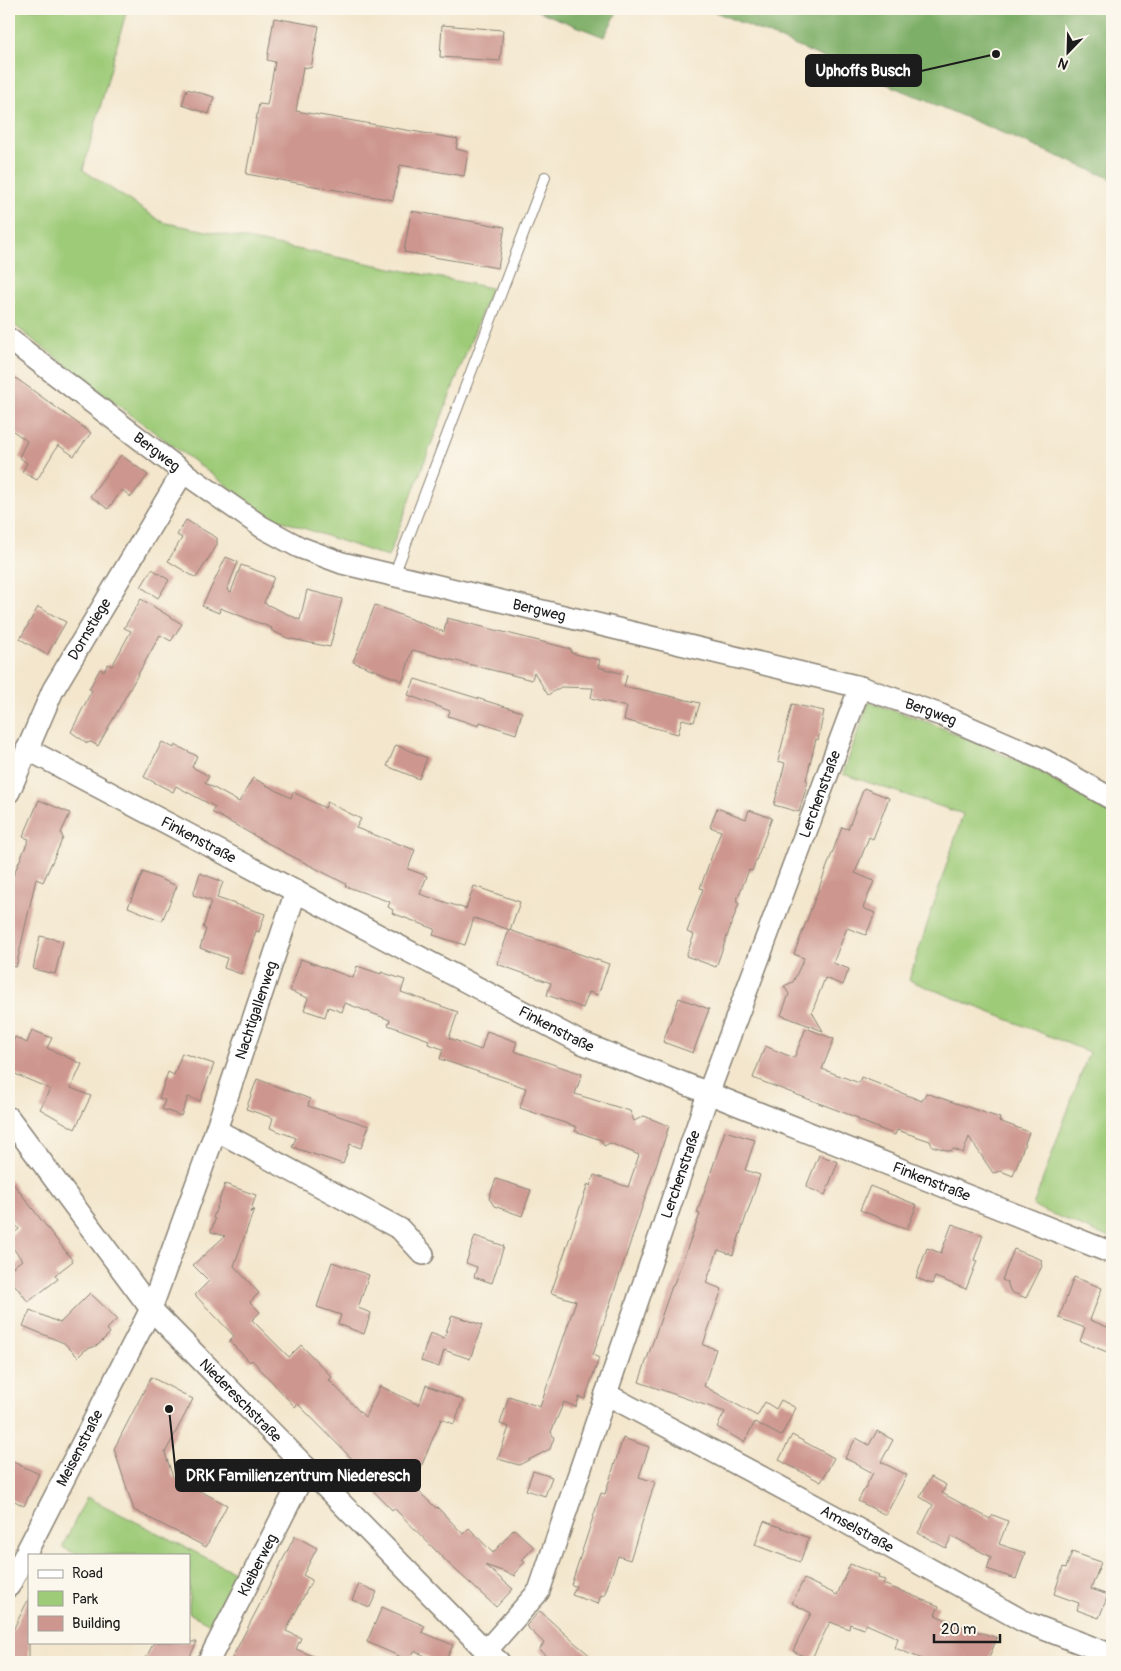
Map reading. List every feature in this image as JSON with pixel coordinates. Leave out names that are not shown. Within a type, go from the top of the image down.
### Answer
[{"type":"street","name":"Bergweg","points":[[9,339],[183,472],[262,527],[299,547],[342,563],[860,687],[941,715],[1044,760],[1112,799]]},
{"type":"street","name":"Dornstiege","points":[[9,792],[53,690],[183,472]]},
{"type":"street","name":"Lerchenstraße","points":[[492,1657],[538,1591],[708,1094],[860,687]]},
{"type":"street","name":"Finkenstraße","points":[[27,749],[582,1043],[1112,1253]]},
{"type":"street","name":"Nachtigallenweg","points":[[152,1310],[216,1130],[296,891]]},
{"type":"street","name":"Niedereschstraße","points":[[9,1118],[152,1310],[492,1657]]},
{"type":"street","points":[[216,1130],[400,1229],[423,1254]]},
{"type":"street","name":"Meisenstraße","points":[[9,1586],[152,1310]]},
{"type":"street","name":"Amselstraße","points":[[606,1394],[836,1517],[1023,1621],[1112,1655]]},
{"type":"street","name":"Kleiberweg","points":[[208,1662],[307,1468]]},
{"type":"lane","points":[[394,575],[544,177]]},
{"type":"green space","points":[[9,9],[127,9],[83,170],[162,222],[491,288],[388,557],[268,516],[115,403],[9,321]]},
{"type":"green space","points":[[533,9],[619,9],[604,37]]},
{"type":"green space","points":[[708,9],[1112,9],[1112,179]]},
{"type":"green space","points":[[869,702],[933,724],[1034,768],[1112,815],[1112,1239],[1033,1206],[1089,1052],[909,980],[963,814],[843,774]]},
{"type":"green space","points":[[87,1497],[242,1576],[216,1627],[190,1614],[190,1554],[76,1554],[62,1547]]},
{"type":"building","points":[[274,18],[319,26],[311,68],[303,67],[296,111],[458,139],[456,149],[468,152],[464,176],[400,165],[393,200],[246,174],[259,104],[267,105],[275,62],[267,60]]},
{"type":"building","points":[[442,25],[503,30],[500,61],[440,57]]},
{"type":"building","points":[[187,89],[214,97],[209,114],[182,105]]},
{"type":"building","points":[[411,211],[505,227],[498,268],[404,252]]},
{"type":"building","points":[[9,373],[91,433],[74,456],[58,445],[37,480],[22,472],[27,463],[19,457],[27,441],[9,428]]},
{"type":"building","points":[[121,455],[148,475],[131,497],[122,490],[108,509],[90,496]]},
{"type":"building","points":[[186,520],[217,538],[217,545],[196,578],[168,561],[182,538],[177,535]]},
{"type":"building","points":[[226,557],[238,562],[227,590],[231,592],[241,565],[274,577],[264,603],[300,620],[307,590],[342,599],[330,647],[287,638],[271,630],[272,628],[220,608],[219,613],[202,606]]},
{"type":"building","points":[[152,569],[169,580],[158,598],[141,587]]},
{"type":"building","points":[[141,599],[182,624],[171,641],[160,635],[98,746],[91,742],[87,743],[71,732],[92,690],[89,689],[100,669],[104,671],[108,664],[112,666],[131,631],[124,628]]},
{"type":"building","points":[[375,605],[444,632],[447,618],[571,649],[571,653],[600,660],[598,667],[627,675],[624,687],[700,703],[694,722],[682,719],[678,734],[624,720],[627,707],[591,698],[593,688],[561,687],[548,695],[534,672],[532,680],[412,650],[403,681],[353,662]]},
{"type":"building","points":[[38,607],[66,622],[47,655],[20,639]]},
{"type":"building","points":[[415,679],[522,712],[516,734],[480,722],[479,726],[448,716],[450,711],[408,695]]},
{"type":"building","points":[[792,704],[824,711],[799,812],[774,805],[785,763],[778,761]]},
{"type":"building","points":[[162,742],[174,748],[175,745],[197,756],[192,767],[209,776],[205,783],[239,802],[253,778],[291,798],[293,792],[325,808],[327,802],[361,819],[356,828],[415,850],[408,869],[427,876],[420,894],[466,909],[474,886],[520,902],[510,930],[474,918],[465,945],[433,935],[435,929],[392,913],[393,910],[388,907],[390,902],[345,886],[346,884],[212,812],[215,807],[176,786],[173,792],[144,777]]},
{"type":"building","points":[[396,745],[427,758],[419,779],[387,766]]},
{"type":"building","points":[[864,788],[889,798],[873,839],[869,837],[855,873],[874,881],[863,908],[875,913],[866,935],[847,928],[833,963],[849,969],[843,985],[825,978],[812,1012],[823,1031],[781,1015],[789,994],[784,986],[793,982],[804,958],[794,954],[842,827],[848,829]]},
{"type":"building","points":[[39,800],[70,813],[61,833],[63,838],[43,882],[36,879],[16,967],[9,966],[9,885],[29,839],[23,837]]},
{"type":"building","points":[[717,808],[746,819],[749,810],[772,818],[752,871],[749,870],[736,902],[739,903],[716,967],[686,956],[694,935],[687,932],[703,889],[700,888],[721,831],[710,827]]},
{"type":"building","points":[[143,872],[177,886],[162,921],[128,907]]},
{"type":"building","points":[[200,873],[223,882],[217,898],[265,914],[259,932],[256,931],[241,974],[224,968],[227,958],[200,948],[206,929],[203,928],[211,901],[193,895]]},
{"type":"building","points":[[509,930],[609,964],[598,995],[589,992],[583,1008],[547,995],[551,983],[497,964]]},
{"type":"building","points":[[40,936],[63,941],[55,974],[33,969]]},
{"type":"building","points":[[301,959],[353,978],[357,966],[405,980],[401,992],[458,1012],[449,1038],[481,1050],[487,1031],[517,1042],[514,1051],[582,1074],[575,1094],[630,1111],[634,1121],[644,1116],[669,1126],[593,1355],[599,1358],[585,1399],[579,1397],[576,1407],[564,1402],[551,1432],[554,1438],[550,1449],[519,1465],[498,1459],[509,1427],[500,1424],[509,1396],[540,1407],[576,1301],[551,1293],[588,1184],[590,1186],[594,1175],[628,1187],[639,1155],[610,1143],[604,1146],[601,1140],[575,1131],[577,1127],[520,1108],[526,1088],[440,1059],[443,1049],[428,1044],[429,1040],[388,1025],[390,1020],[345,1003],[342,1012],[328,1007],[325,1017],[304,1010],[308,998],[290,991]]},
{"type":"building","points":[[679,998],[709,1009],[693,1053],[663,1042]]},
{"type":"building","points":[[806,1028],[834,1039],[822,1069],[859,1083],[861,1077],[922,1101],[926,1093],[1000,1118],[999,1121],[1029,1132],[1013,1176],[1001,1171],[993,1173],[969,1137],[963,1153],[954,1149],[950,1151],[932,1146],[930,1141],[897,1130],[895,1135],[858,1120],[858,1118],[753,1078],[765,1046],[794,1058]]},
{"type":"building","points":[[32,1030],[52,1038],[47,1048],[82,1064],[71,1088],[91,1096],[75,1129],[40,1109],[50,1089],[13,1073],[16,1066],[9,1062],[9,1051],[15,1037],[27,1043]]},
{"type":"building","points":[[182,1053],[214,1064],[200,1101],[188,1097],[181,1116],[162,1109],[165,1100],[159,1098],[168,1072],[174,1075]]},
{"type":"building","points":[[257,1079],[310,1099],[308,1106],[369,1126],[361,1148],[350,1144],[343,1164],[292,1147],[296,1138],[270,1128],[273,1118],[246,1109]]},
{"type":"building","points":[[725,1131],[755,1140],[745,1170],[760,1175],[733,1255],[718,1250],[706,1283],[722,1289],[703,1345],[716,1349],[704,1386],[757,1416],[765,1402],[776,1409],[781,1400],[796,1408],[781,1436],[755,1422],[744,1442],[717,1427],[725,1412],[639,1382],[672,1286],[700,1214],[697,1213]]},
{"type":"building","points":[[819,1155],[838,1162],[825,1195],[806,1187]]},
{"type":"building","points":[[9,1178],[73,1261],[55,1275],[58,1279],[28,1302],[9,1277],[9,1270],[22,1260],[9,1243],[9,1237],[19,1229],[9,1216]]},
{"type":"building","points":[[496,1179],[531,1190],[522,1216],[494,1206],[489,1198]]},
{"type":"building","points":[[225,1184],[256,1195],[250,1213],[254,1209],[234,1266],[259,1293],[250,1302],[260,1312],[252,1320],[289,1357],[301,1345],[332,1377],[329,1380],[365,1417],[380,1386],[419,1405],[426,1385],[463,1400],[454,1424],[441,1419],[413,1486],[463,1534],[469,1528],[493,1553],[514,1529],[534,1547],[522,1560],[525,1562],[514,1574],[516,1576],[485,1565],[513,1589],[496,1607],[448,1563],[394,1508],[392,1510],[357,1474],[362,1469],[298,1404],[295,1407],[252,1360],[250,1362],[229,1341],[234,1336],[195,1295],[209,1281],[193,1265],[225,1236],[211,1232],[215,1219],[213,1218]]},
{"type":"building","points":[[870,1186],[917,1205],[907,1229],[860,1210]]},
{"type":"building","points":[[952,1224],[983,1235],[974,1260],[977,1261],[966,1289],[935,1277],[932,1284],[916,1278],[927,1248],[941,1253]]},
{"type":"building","points":[[475,1236],[504,1246],[492,1283],[474,1277],[477,1267],[466,1263]]},
{"type":"building","points":[[1014,1249],[1042,1260],[1042,1266],[1026,1298],[1011,1292],[1007,1282],[1002,1280]]},
{"type":"building","points":[[332,1262],[369,1275],[358,1308],[371,1313],[364,1334],[338,1324],[341,1315],[317,1307]]},
{"type":"building","points":[[1074,1277],[1102,1288],[1090,1320],[1112,1329],[1112,1354],[1080,1341],[1085,1328],[1059,1318]]},
{"type":"building","points":[[90,1293],[117,1319],[107,1329],[110,1333],[98,1345],[85,1350],[78,1357],[64,1343],[23,1326],[30,1310],[60,1323]]},
{"type":"building","points":[[452,1315],[482,1325],[470,1359],[444,1350],[439,1367],[421,1361],[430,1333],[444,1338]]},
{"type":"building","points":[[151,1377],[193,1399],[165,1453],[173,1477],[227,1505],[206,1547],[134,1510],[114,1449]]},
{"type":"building","points":[[877,1431],[893,1440],[881,1462],[907,1475],[886,1515],[858,1501],[873,1473],[845,1458],[856,1438],[869,1445]]},
{"type":"building","points":[[792,1435],[834,1458],[821,1482],[779,1460]]},
{"type":"building","points":[[623,1438],[649,1447],[639,1477],[655,1482],[630,1560],[618,1556],[604,1596],[601,1595],[598,1604],[572,1595],[576,1586],[571,1585],[601,1493],[605,1494]]},
{"type":"building","points":[[9,1460],[39,1474],[24,1506],[9,1498]]},
{"type":"building","points":[[533,1471],[552,1477],[545,1496],[526,1490]]},
{"type":"building","points":[[931,1477],[946,1485],[942,1493],[990,1519],[993,1515],[1008,1521],[999,1544],[1025,1553],[1016,1579],[987,1569],[991,1557],[952,1536],[946,1548],[918,1533],[933,1505],[920,1497]]},
{"type":"building","points":[[764,1521],[809,1538],[800,1562],[755,1545]]},
{"type":"building","points":[[295,1536],[317,1548],[303,1575],[312,1580],[286,1631],[301,1638],[296,1649],[327,1662],[230,1662]]},
{"type":"building","points":[[1072,1552],[1101,1562],[1091,1589],[1108,1595],[1099,1618],[1077,1610],[1079,1603],[1054,1594],[1063,1567],[1066,1568]]},
{"type":"building","points":[[850,1564],[879,1575],[878,1578],[885,1580],[883,1584],[939,1606],[935,1615],[968,1629],[997,1638],[987,1662],[930,1662],[895,1648],[898,1638],[866,1624],[864,1629],[850,1624],[849,1629],[830,1622],[811,1660],[793,1651],[811,1613],[792,1603],[804,1579],[837,1595]]},
{"type":"building","points":[[359,1584],[377,1592],[370,1607],[352,1600]]},
{"type":"building","points":[[28,1600],[29,1662],[9,1662],[9,1638]]},
{"type":"building","points":[[382,1607],[425,1626],[422,1632],[453,1645],[445,1662],[440,1662],[414,1651],[410,1661],[367,1642]]},
{"type":"building","points":[[540,1611],[598,1662],[553,1662],[539,1650],[544,1643],[526,1626]]},
{"type":"building","points":[[190,1642],[197,1642],[187,1662],[144,1662],[153,1644],[190,1644]]},
{"type":"place","name":"Uphoffs Busch","points":[[996,54]]},
{"type":"place","name":"DRK Familienzentrum Niederesch","points":[[169,1409]]}]
